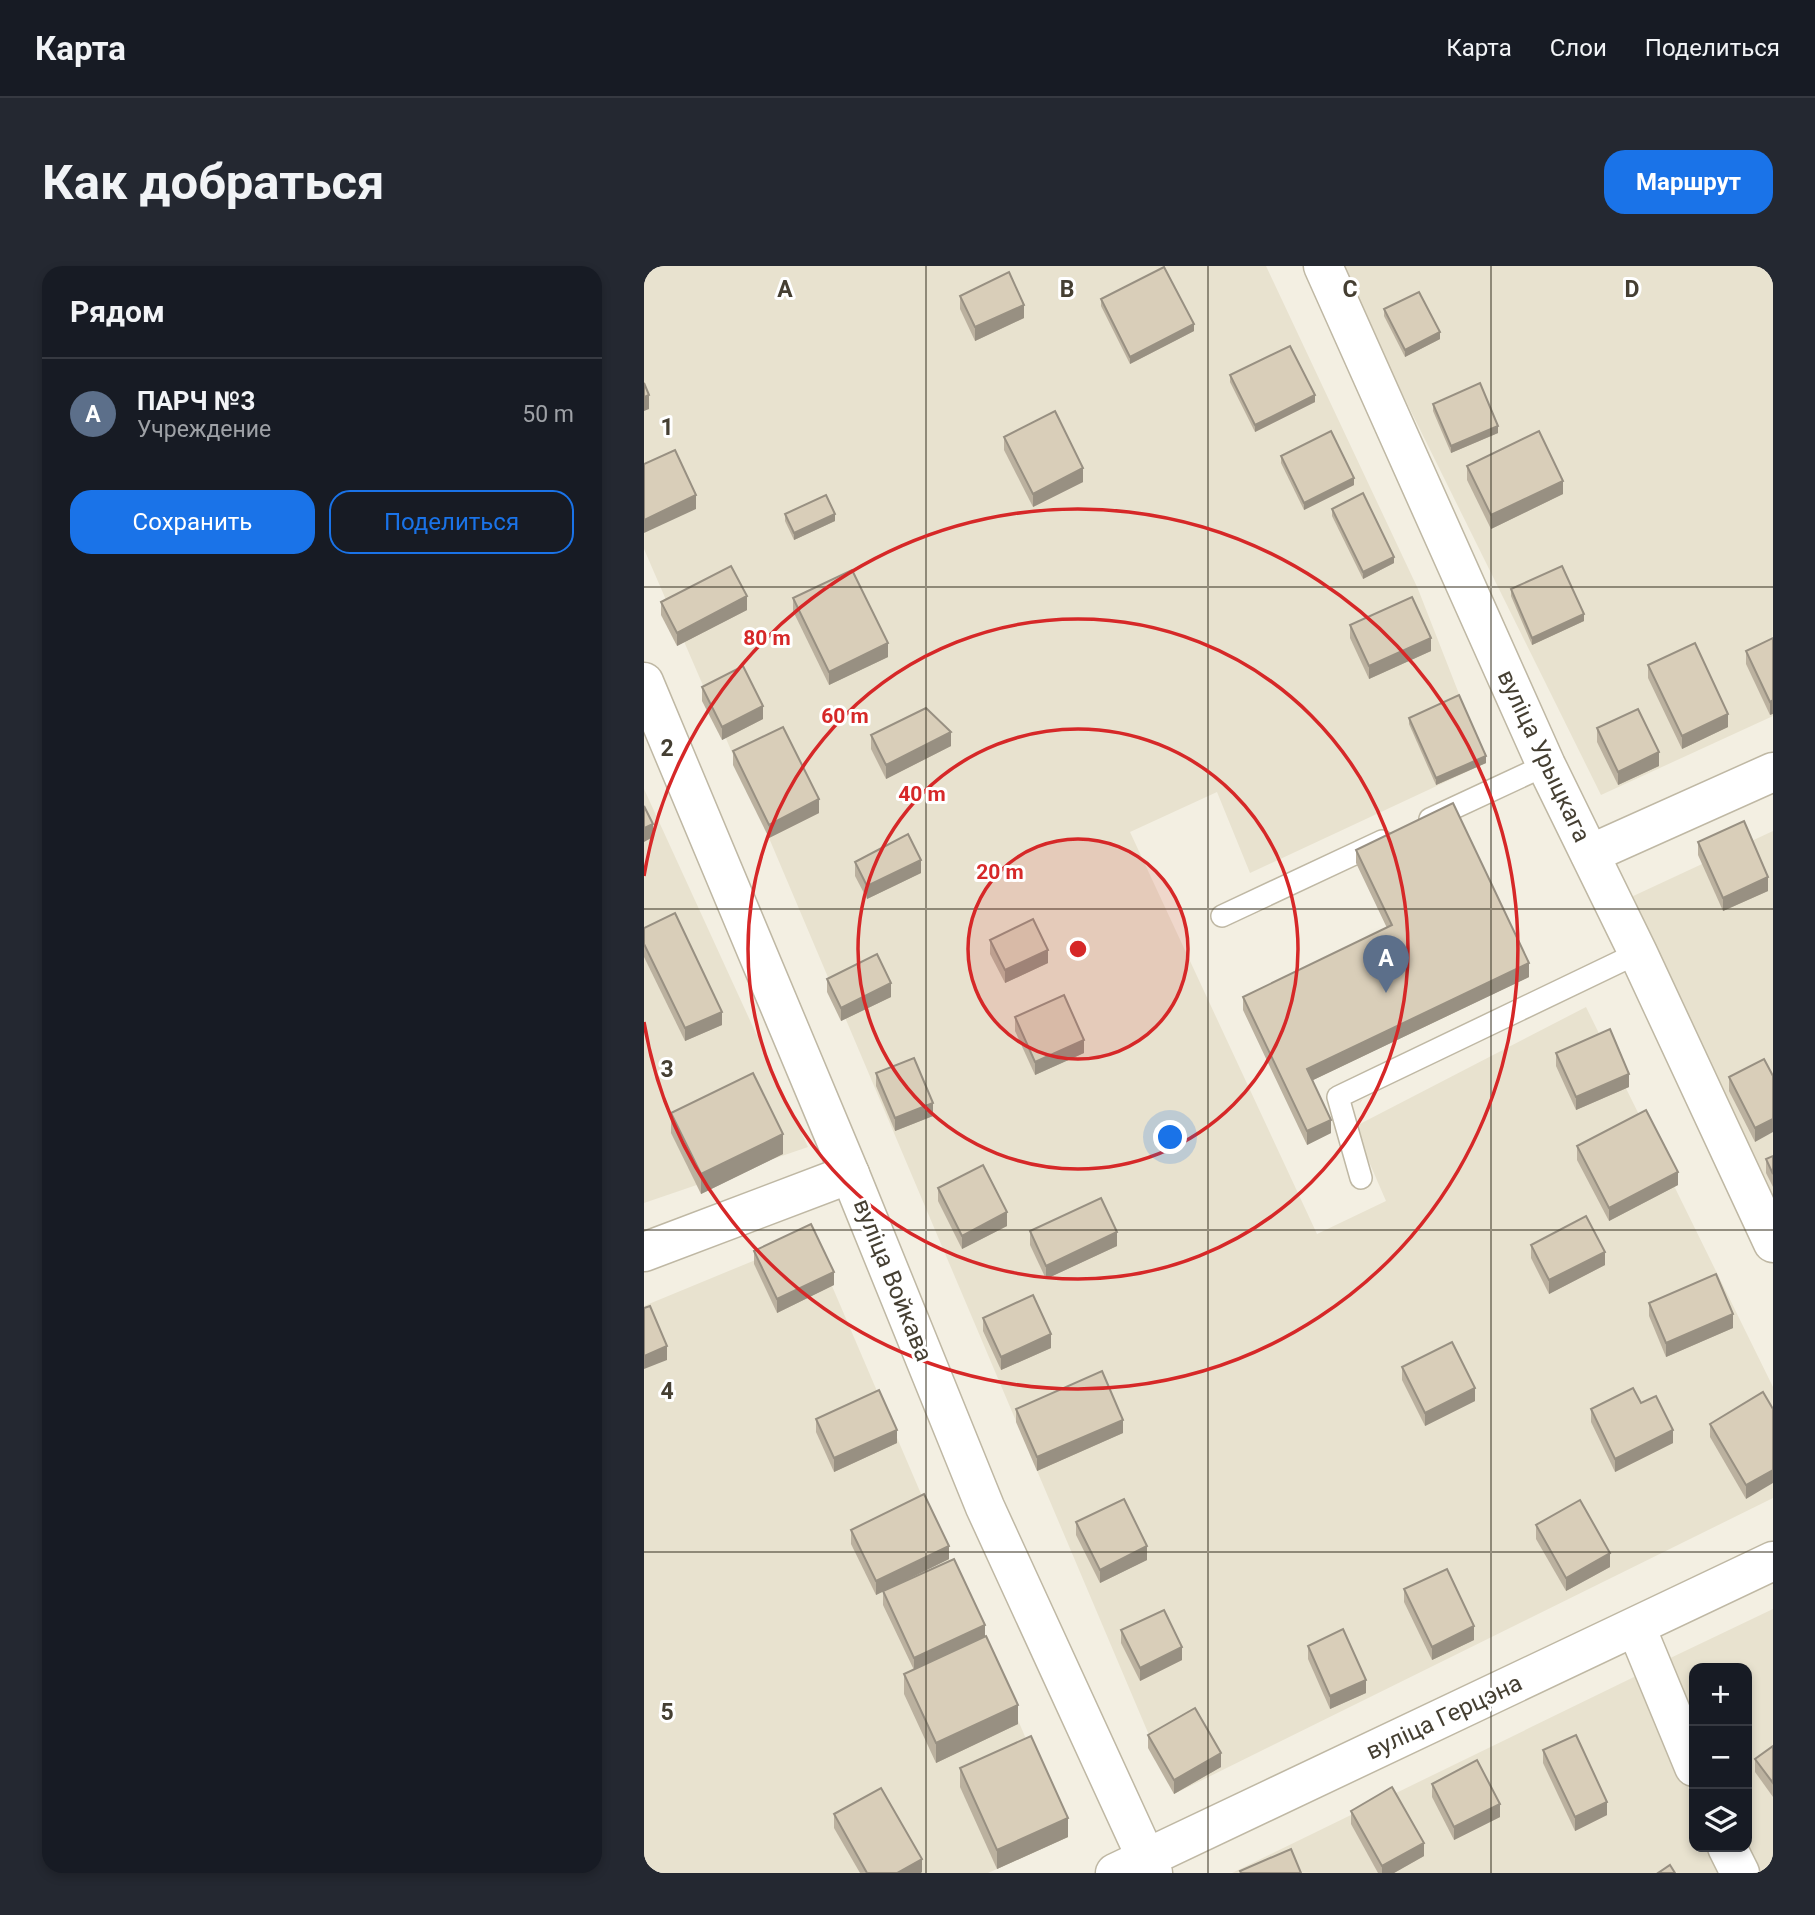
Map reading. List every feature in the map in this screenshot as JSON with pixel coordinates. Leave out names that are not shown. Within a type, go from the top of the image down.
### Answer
[{"type":"street","name":"вуліца Урыцкага","points":[[1323,266],[1546,765],[1638,953],[1773,1243]]},
{"type":"street","name":"вуліца Войкава","points":[[644,682],[850,1174],[985,1507],[1138,1868]]},
{"type":"street","points":[[1590,854],[1773,772]]},
{"type":"street","points":[[644,1252],[850,1174]]},
{"type":"street","name":"вуліца Герцэна","points":[[1138,1868],[1773,1561]]},
{"type":"street","points":[[1636,1627],[1689,1755]]},
{"type":"street","points":[[1730,1852],[1740,1873]]},
{"type":"lane","points":[[1222,916],[1546,765]]},
{"type":"lane","points":[[1361,1178],[1338,1097],[1638,953]]},
{"type":"shaded area","points":[[644,266],[1266,266],[1418,589],[1486,763],[1250,873],[1217,792],[1130,832],[1317,1234],[1386,1201],[1354,1127],[1586,1007],[1773,1387],[1773,1498],[1174,1794],[644,549]]},
{"type":"shaded area","points":[[1339,266],[1773,266],[1773,716],[1601,795]]},
{"type":"shaded area","points":[[644,789],[808,1147],[644,1203]]},
{"type":"shaded area","points":[[1773,831],[1773,1207],[1629,898]]},
{"type":"shaded area","points":[[811,1237],[1068,1837],[988,1873],[644,1873],[644,1306]]},
{"type":"shaded area","points":[[1773,1609],[1773,1873],[1754,1873],[1748,1852],[1752,1852],[1752,1663],[1689,1663],[1689,1725],[1662,1662]]},
{"type":"shaded area","points":[[1636,1676],[1689,1789],[1689,1852],[1718,1852],[1728,1873],[1232,1873]]},
{"type":"building","points":[[1164,267],[1194,324],[1130,357],[1101,299]]},
{"type":"building","points":[[1009,272],[1024,305],[975,327],[960,296]]},
{"type":"building","points":[[1419,292],[1440,332],[1405,350],[1384,309]]},
{"type":"building","points":[[1290,346],[1315,395],[1255,425],[1230,375]]},
{"type":"building","points":[[644,383],[649,395],[644,397]]},
{"type":"building","points":[[1480,383],[1498,426],[1451,446],[1433,404]]},
{"type":"building","points":[[1055,411],[1083,468],[1033,494],[1004,437]]},
{"type":"building","points":[[1331,431],[1354,478],[1304,503],[1281,456]]},
{"type":"building","points":[[1539,431],[1563,481],[1491,515],[1467,466]]},
{"type":"building","points":[[675,450],[696,495],[644,520],[644,464]]},
{"type":"building","points":[[1363,493],[1394,557],[1363,572],[1332,509]]},
{"type":"building","points":[[826,495],[835,514],[794,533],[785,514]]},
{"type":"building","points":[[731,566],[747,596],[677,633],[661,602]]},
{"type":"building","points":[[1562,566],[1584,614],[1532,638],[1511,589]]},
{"type":"building","points":[[852,570],[888,643],[829,672],[793,598]]},
{"type":"building","points":[[1412,597],[1431,638],[1369,666],[1350,625]]},
{"type":"building","points":[[1773,638],[1773,700],[1770,702],[1746,651]]},
{"type":"building","points":[[1695,643],[1728,714],[1682,736],[1648,665]]},
{"type":"building","points":[[743,666],[763,706],[722,727],[702,687]]},
{"type":"building","points":[[1459,695],[1486,756],[1436,778],[1409,718]]},
{"type":"building","points":[[926,708],[951,732],[886,765],[871,735]]},
{"type":"building","points":[[1638,709],[1659,752],[1618,772],[1597,728]]},
{"type":"building","points":[[783,727],[819,799],[769,825],[733,751]]},
{"type":"building","points":[[1453,803],[1529,963],[1307,1069],[1331,1120],[1307,1131],[1243,997],[1392,925],[1356,850]]},
{"type":"building","points":[[644,806],[653,824],[644,828]]},
{"type":"building","points":[[1744,821],[1768,877],[1723,898],[1698,842]]},
{"type":"building","points":[[908,834],[921,860],[867,886],[855,862]]},
{"type":"building","points":[[675,913],[722,1012],[685,1028],[644,944],[644,928]]},
{"type":"building","points":[[1033,919],[1048,950],[1005,970],[990,940]]},
{"type":"building","points":[[877,954],[891,983],[841,1008],[827,979]]},
{"type":"building","points":[[1064,995],[1084,1040],[1035,1062],[1015,1017]]},
{"type":"building","points":[[1610,1029],[1629,1074],[1576,1097],[1556,1053]]},
{"type":"building","points":[[914,1058],[933,1103],[895,1118],[876,1073]]},
{"type":"building","points":[[1764,1059],[1773,1076],[1773,1119],[1755,1128],[1729,1077]]},
{"type":"building","points":[[753,1073],[783,1134],[701,1174],[671,1113]]},
{"type":"building","points":[[1646,1110],[1678,1172],[1609,1208],[1577,1146]]},
{"type":"building","points":[[1773,1156],[1773,1174],[1766,1159]]},
{"type":"building","points":[[983,1165],[1007,1212],[962,1236],[938,1188]]},
{"type":"building","points":[[1101,1198],[1117,1232],[1046,1266],[1030,1231]]},
{"type":"building","points":[[1586,1216],[1605,1252],[1549,1280],[1531,1245]]},
{"type":"building","points":[[811,1224],[834,1272],[777,1299],[754,1251]]},
{"type":"building","points":[[1716,1274],[1733,1314],[1666,1343],[1649,1303]]},
{"type":"building","points":[[1033,1295],[1051,1334],[1001,1357],[983,1318]]},
{"type":"building","points":[[650,1306],[667,1346],[644,1356],[644,1308]]},
{"type":"building","points":[[1452,1342],[1475,1388],[1425,1413],[1402,1367]]},
{"type":"building","points":[[1102,1371],[1123,1420],[1037,1457],[1016,1409]]},
{"type":"building","points":[[1633,1388],[1641,1403],[1656,1396],[1673,1430],[1615,1459],[1591,1409]]},
{"type":"building","points":[[879,1390],[897,1430],[834,1458],[816,1419]]},
{"type":"building","points":[[1763,1392],[1773,1409],[1773,1470],[1746,1485],[1710,1424]]},
{"type":"building","points":[[924,1494],[949,1546],[876,1581],[851,1530]]},
{"type":"building","points":[[1124,1499],[1147,1546],[1100,1570],[1076,1522]]},
{"type":"building","points":[[1580,1500],[1610,1553],[1566,1578],[1536,1525]]},
{"type":"building","points":[[954,1559],[985,1625],[914,1658],[883,1591]]},
{"type":"building","points":[[1447,1569],[1474,1626],[1432,1647],[1404,1589]]},
{"type":"building","points":[[1164,1610],[1182,1647],[1140,1668],[1121,1630]]},
{"type":"building","points":[[1343,1629],[1366,1680],[1330,1696],[1308,1646]]},
{"type":"building","points":[[986,1636],[1018,1705],[936,1743],[904,1674]]},
{"type":"building","points":[[1195,1708],[1221,1753],[1174,1780],[1148,1735]]},
{"type":"building","points":[[1576,1735],[1607,1802],[1575,1817],[1543,1750]]},
{"type":"building","points":[[1031,1736],[1068,1818],[997,1850],[960,1768]]},
{"type":"building","points":[[1773,1746],[1773,1783],[1755,1759]]},
{"type":"building","points":[[1477,1760],[1500,1804],[1454,1827],[1432,1784]]},
{"type":"building","points":[[1392,1787],[1424,1843],[1382,1866],[1351,1811]]},
{"type":"building","points":[[881,1788],[922,1859],[897,1873],[867,1873],[834,1814]]},
{"type":"building","points":[[1291,1849],[1301,1873],[1240,1871]]},
{"type":"building","points":[[1670,1865],[1675,1873],[1658,1873]]},
{"type":"place","name":"ПАРЧ №3","points":[[1386,993]]}]
